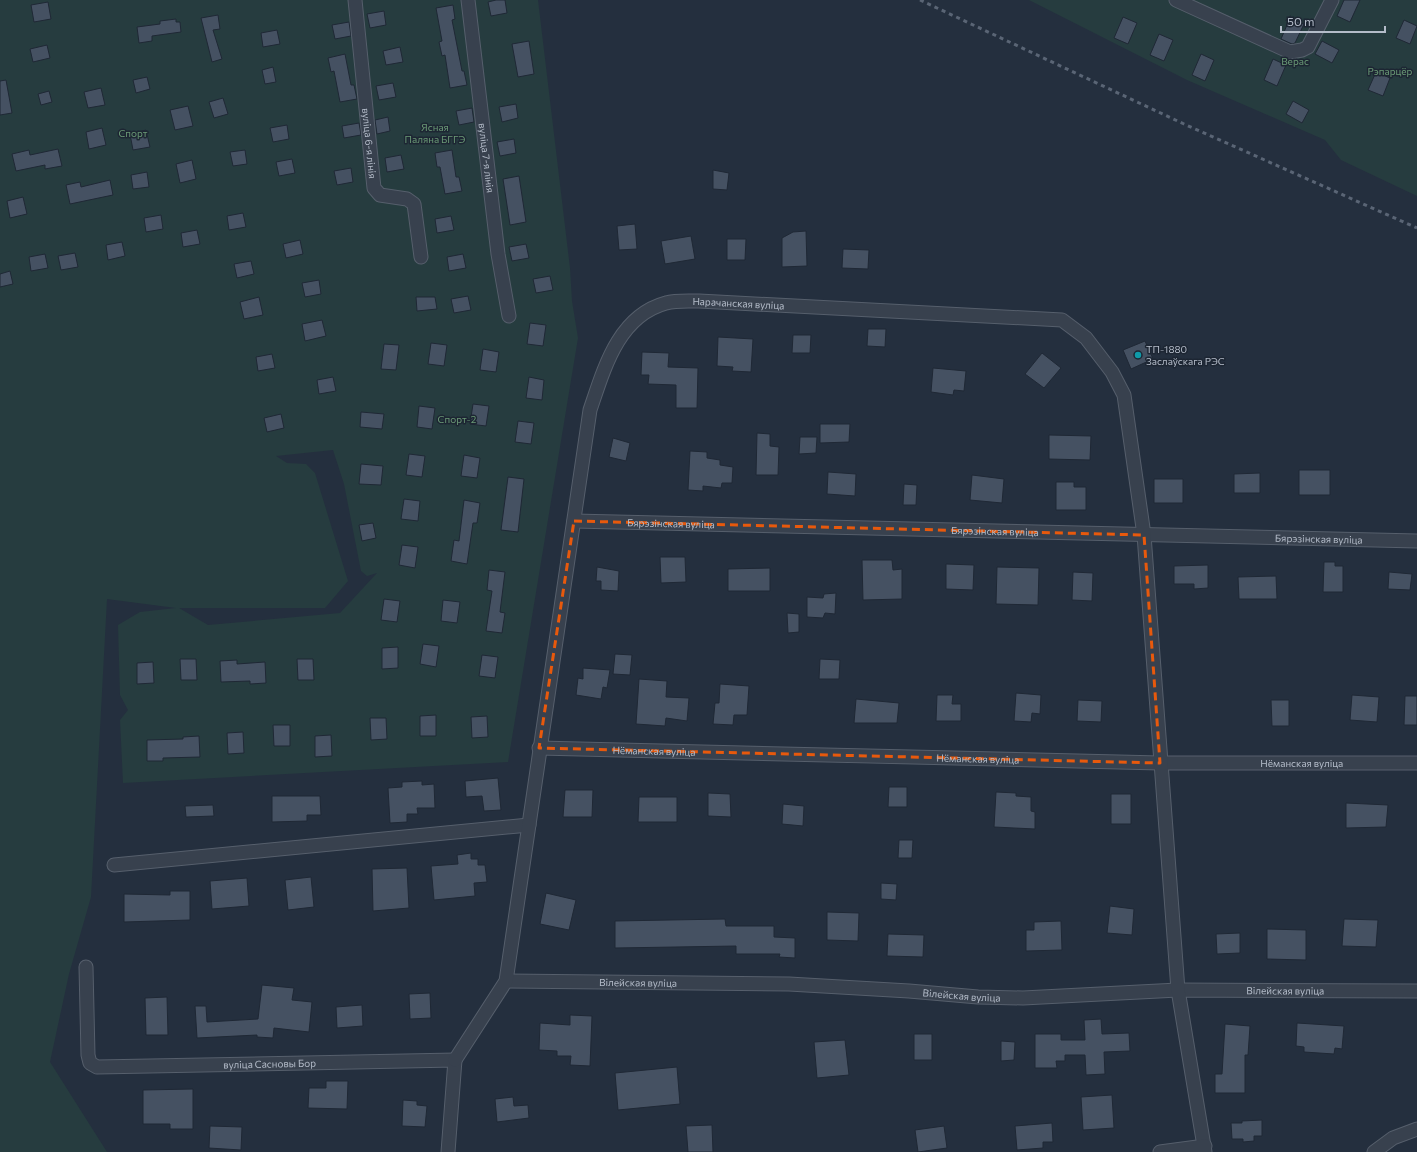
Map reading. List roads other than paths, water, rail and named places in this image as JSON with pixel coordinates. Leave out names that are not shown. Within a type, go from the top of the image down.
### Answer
[{"type":"street","name":"вуліца 6-я лінія","points":[[354,0],[374,188],[380,195],[407,199],[414,204],[421,257]]},
{"type":"street","name":"вуліца 7-я лінія","points":[[468,0],[498,254],[509,316]]},
{"type":"street","points":[[1176,0],[1290,52],[1302,50],[1308,47],[1332,0]]},
{"type":"street","name":"Нарачанская вуліца","points":[[506,982],[539,748],[592,404],[612,351],[622,334],[642,312],[666,303],[699,301],[1062,320],[1086,338],[1112,372],[1124,395],[1144,535]]},
{"type":"street","name":"Бярэзінская вуліца","points":[[574,521],[1417,541]]},
{"type":"street","points":[[1144,535],[1178,990],[1205,1149],[1160,1152]]},
{"type":"street","name":"Нёманская вуліца","points":[[539,748],[1160,763],[1417,763]]},
{"type":"street","points":[[114,865],[529,825]]},
{"type":"street","name":"вуліца Сасновы Бор","points":[[86,967],[88,1054],[90,1063],[97,1067],[456,1060]]},
{"type":"street","points":[[448,1152],[456,1060],[506,982]]},
{"type":"street","name":"Вілейская вуліца","points":[[506,982],[789,984],[909,991],[978,997],[1015,998],[1178,990],[1417,991]]},
{"type":"street","points":[[1374,1152],[1393,1138],[1417,1129]]},
{"type":"railway","points":[[920,0],[1184,124],[1417,228]]},
{"type":"place","name":"ТП-1880 Заслаўскага РЭС","points":[[1138,355]]},
{"type":"park label","name":"Верас","points":[[1295,61]]},
{"type":"park label","name":"Рэпарцёр","points":[[1390,71]]},
{"type":"park label","name":"Ясная Паляна БГГЭ","points":[[435,132]]},
{"type":"park label","name":"Спорт","points":[[133,133]]},
{"type":"park label","name":"Спорт-2","points":[[457,419]]}]
